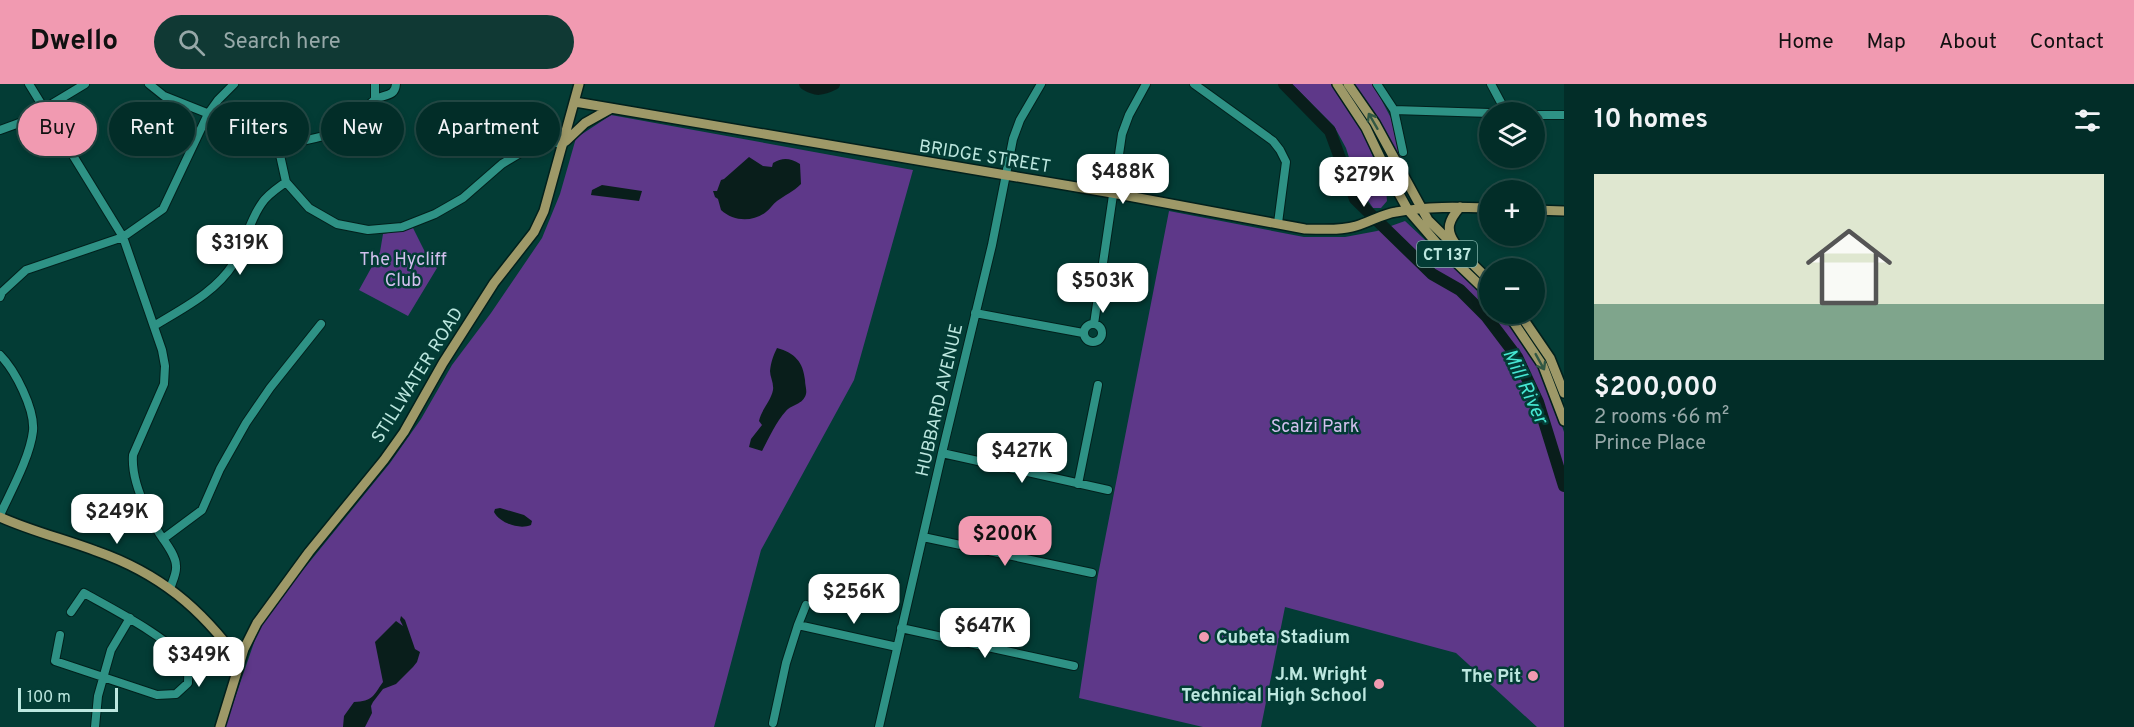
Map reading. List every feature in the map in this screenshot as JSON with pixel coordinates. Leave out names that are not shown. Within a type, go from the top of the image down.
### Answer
[{"type":"main road","name":"STILLWATER ROAD","points":[[220,727],[240,662],[249,639],[263,614],[404,432],[443,363],[494,283],[534,232],[544,211],[579,84]]},
{"type":"main road","name":"CT 137","points":[[1337,84],[1366,128],[1408,210],[1440,247],[1479,284]]},
{"type":"main road","name":"CT 137","points":[[1348,84],[1374,123],[1421,209],[1435,228],[1479,270]]},
{"type":"main road","name":"BRIDGE STREET","points":[[575,102],[1316,229],[1354,227],[1384,215],[1408,210],[1479,208]]},
{"type":"main road","points":[[564,143],[585,123],[610,108]]},
{"type":"main road","points":[[1460,207],[1449,221],[1448,229],[1463,255]]},
{"type":"main road","points":[[1545,210],[1564,211]]},
{"type":"main road","points":[[1515,324],[1543,366],[1564,421]]},
{"type":"main road","points":[[1527,324],[1550,358],[1564,393]]},
{"type":"main road","points":[[0,516],[24,528],[118,560],[170,588],[208,621],[240,662]]},
{"type":"street","points":[[29,84],[41,102]]},
{"type":"street","points":[[55,102],[85,84]]},
{"type":"street","points":[[149,84],[164,96],[207,114]]},
{"type":"street","points":[[218,102],[234,84]]},
{"type":"street","points":[[375,84],[375,99]]},
{"type":"street","points":[[309,138],[341,130],[358,119],[375,99],[392,94],[396,89],[396,84]]},
{"type":"street","name":"HUBBARD AVENUE","points":[[879,727],[992,245],[1012,139],[1041,84]]},
{"type":"street","points":[[1094,324],[1122,134],[1129,115],[1146,84]]},
{"type":"street","points":[[1194,84],[1273,141],[1280,150],[1286,162],[1278,223]]},
{"type":"street","points":[[1377,84],[1394,110],[1403,152]]},
{"type":"street","points":[[1491,84],[1501,102]]},
{"type":"street","points":[[1394,110],[1479,113]]},
{"type":"street","points":[[1545,115],[1564,115]]},
{"type":"street","points":[[0,297],[2,292],[26,270],[123,237],[163,208],[207,116]]},
{"type":"street","points":[[0,130],[18,123]]},
{"type":"street","points":[[280,156],[286,182],[309,208],[336,224],[368,230],[402,226],[435,214],[463,198],[502,164],[537,143],[564,143]]},
{"type":"street","points":[[74,156],[123,237],[162,350],[165,366],[164,384],[133,454],[132,466],[139,491],[177,567],[170,588]]},
{"type":"street","points":[[154,326],[201,298],[224,276],[234,262],[261,205],[269,194],[286,182]]},
{"type":"street","points":[[975,313],[1083,333]]},
{"type":"street","points":[[163,539],[202,510],[220,469],[246,423],[270,388],[321,324]]},
{"type":"street","points":[[1094,324],[1101,330],[1100,339],[1090,342],[1085,339],[1083,333],[1087,326],[1094,324]]},
{"type":"street","points":[[0,355],[20,383],[31,416],[33,431],[20,474],[0,516]]},
{"type":"street","points":[[1078,484],[1098,385]]},
{"type":"street","points":[[942,453],[1108,490]]},
{"type":"street","points":[[923,537],[1092,573]]},
{"type":"street","points":[[60,635],[55,661],[157,695],[176,694],[188,683],[188,665],[175,649],[130,618],[84,593],[70,612]]},
{"type":"street","points":[[774,723],[786,663],[806,605]]},
{"type":"street","points":[[95,727],[103,677],[111,650],[130,618]]},
{"type":"street","points":[[798,625],[897,647]]},
{"type":"street","points":[[902,628],[1074,666]]},
{"type":"green space","points":[[1292,84],[1331,84],[1363,132],[1386,189],[1387,201],[1381,208],[1373,208],[1358,186],[1346,148],[1334,126]]},
{"type":"green space","points":[[1354,84],[1374,86],[1391,118],[1402,160],[1399,161],[1377,118]]},
{"type":"green space","points":[[611,115],[913,170],[854,380],[761,550],[714,727],[225,727],[258,631],[268,613],[390,463],[421,419],[452,365],[542,238],[560,194],[576,138]]},
{"type":"green space","name":"Scalzi Park","points":[[1169,211],[1304,237],[1345,237],[1377,231],[1405,221],[1479,291],[1479,324],[1511,324],[1540,370],[1564,432],[1564,727],[1537,727],[1456,653],[1285,607],[1261,727],[1203,727],[1079,698],[1097,580]]},
{"type":"green space","name":"The Hycliff Club","points":[[413,228],[427,256],[437,268],[408,316],[359,290],[380,252],[383,234]]},
{"type":"water","points":[[749,157],[763,166],[772,167],[773,163],[783,159],[790,159],[800,164],[801,184],[761,215],[755,218],[738,219],[721,210],[713,191],[717,191],[721,180]]},
{"type":"water","points":[[602,185],[642,191],[639,201],[591,195],[592,190]]},
{"type":"water","points":[[777,348],[789,353],[800,363],[806,392],[805,398],[782,415],[762,451],[749,447],[751,439],[762,425],[759,421],[760,417],[772,394],[770,371]]},
{"type":"water","points":[[500,508],[524,515],[532,521],[531,525],[521,527],[505,522],[494,512],[495,509]]},
{"type":"water","points":[[401,616],[405,620],[415,649],[420,652],[417,662],[396,684],[383,689],[371,706],[372,713],[365,727],[343,727],[344,716],[354,702],[372,697],[383,682],[375,642],[396,621],[403,626]]},
{"type":"waterway","name":"Mill River","points":[[805,84],[819,89],[834,84]]},
{"type":"waterway","name":"Mill River","points":[[1284,84],[1330,131],[1355,199],[1432,274],[1460,290],[1486,316],[1517,357],[1538,402],[1564,486]]},
{"type":"place","name":"Cubeta Stadium","points":[[1204,637]]},
{"type":"place","name":"The Pit","points":[[1533,676]]},
{"type":"place","name":"J.M. Wright Technical High School","points":[[1379,684]]}]
